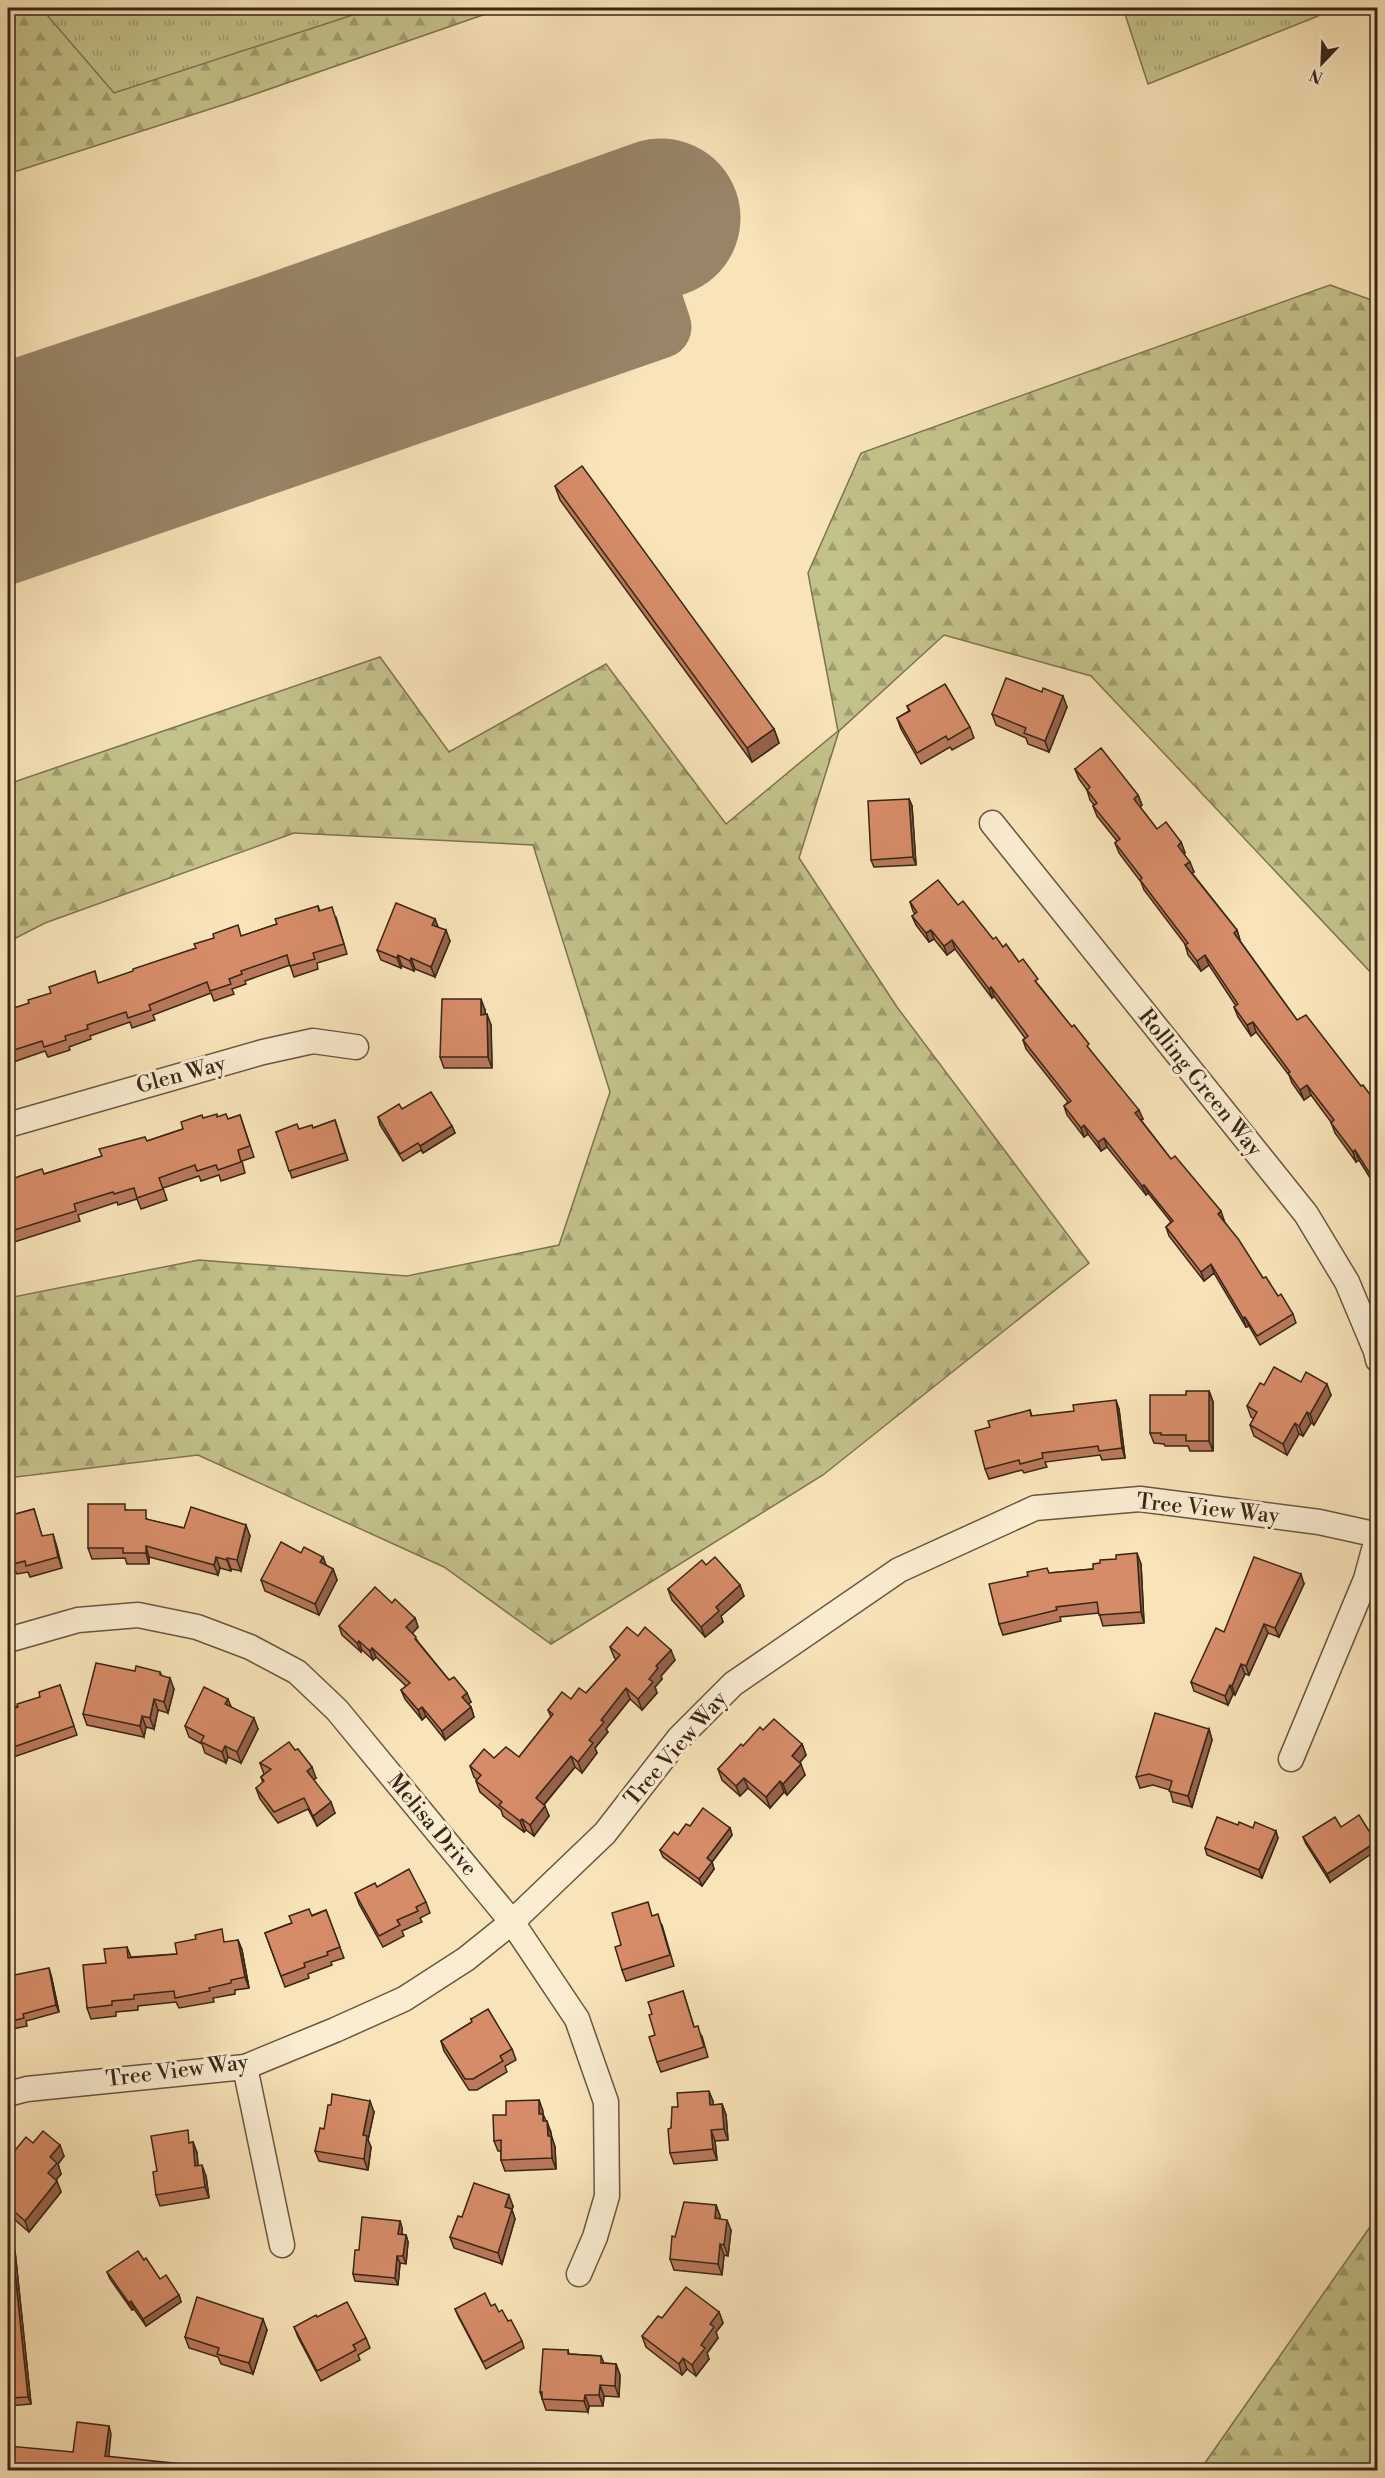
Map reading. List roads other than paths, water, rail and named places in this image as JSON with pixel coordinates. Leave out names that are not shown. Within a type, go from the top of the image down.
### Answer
[{"type":"street","name":"Rolling Green Way","points":[[992,823],[1306,1214],[1347,1282],[1376,1351],[1377,1360]]},
{"type":"street","name":"Glen Way","points":[[8,1125],[262,1052],[314,1041],[356,1047]]},
{"type":"street","name":"Tree View Way","points":[[8,2094],[27,2089],[245,2067],[404,1999],[466,1959],[512,1922],[605,1833],[680,1738],[733,1684],[899,1570],[1035,1508],[1140,1499],[1319,1522],[1377,1535]]},
{"type":"street","points":[[1291,1759],[1366,1579],[1377,1535]]},
{"type":"street","name":"Melisa Drive","points":[[8,1640],[78,1620],[138,1615],[196,1627],[250,1647],[297,1672],[337,1710],[512,1922],[577,2019],[606,2102],[607,2196],[595,2237],[579,2274]]},
{"type":"street","points":[[245,2067],[282,2245]]}]
